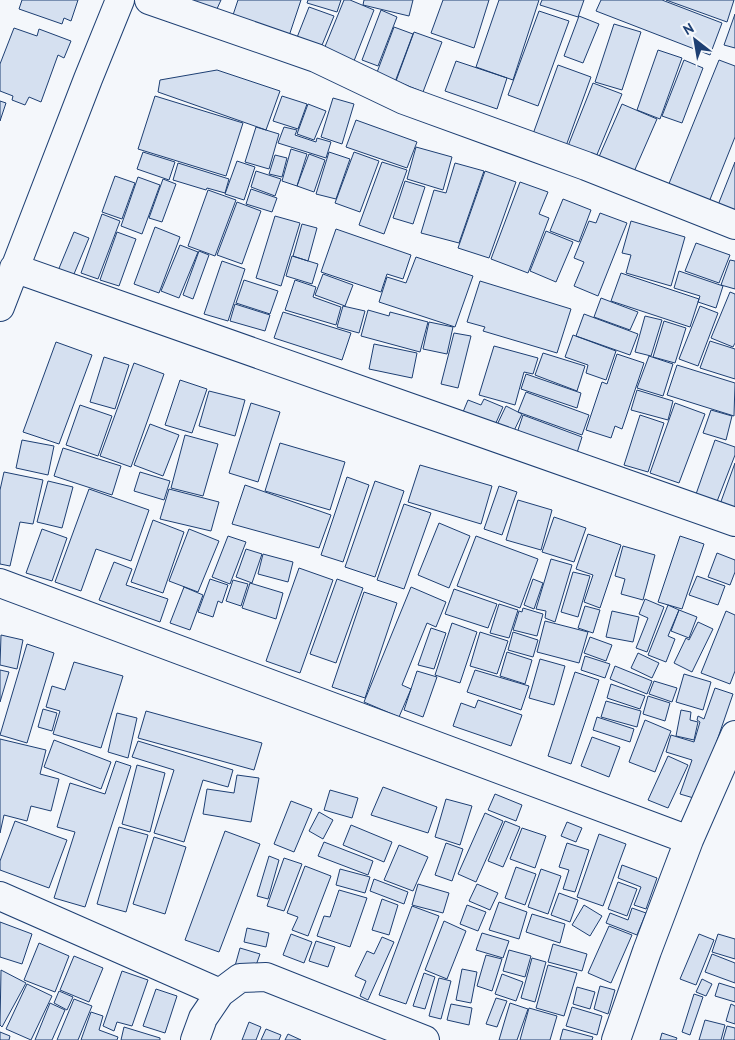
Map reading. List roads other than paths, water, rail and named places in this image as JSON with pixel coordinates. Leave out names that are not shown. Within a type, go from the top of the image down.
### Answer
[{"type":"street","points":[[0,307],[120,0]]},
{"type":"street","points":[[149,0],[316,58],[404,100],[586,166],[735,225]]},
{"type":"street","points":[[14,268],[735,522]]},
{"type":"street","points":[[0,583],[689,840]]},
{"type":"street","points":[[616,1040],[689,840],[735,735]]},
{"type":"street","points":[[0,896],[220,993]]},
{"type":"street","points":[[195,1040],[203,1018],[220,993],[240,978],[266,977],[425,1040]]}]
